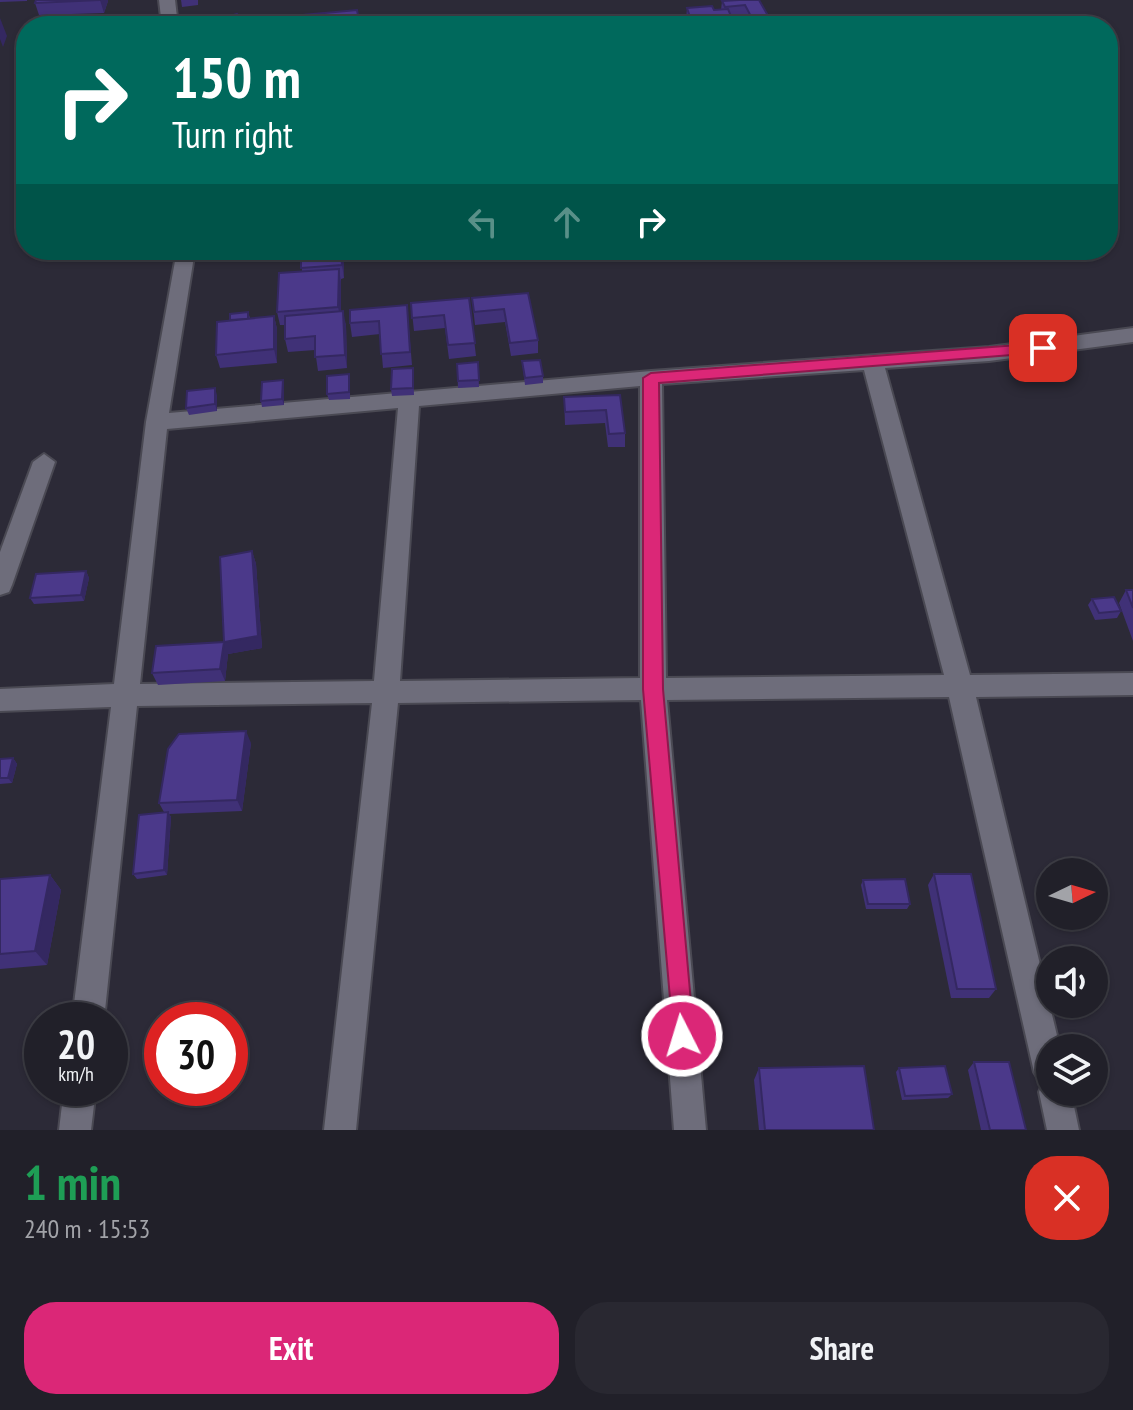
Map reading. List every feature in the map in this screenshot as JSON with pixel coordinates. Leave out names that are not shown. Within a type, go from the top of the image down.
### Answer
[{"type":"street","points":[[90,1002],[157,422],[184,260]]},
{"type":"street","points":[[157,422],[651,378],[873,363],[1081,344],[1133,335]]},
{"type":"street","points":[[873,363],[960,686],[1041,1034]]},
{"type":"street","points":[[651,378],[653,689],[690,1130]]},
{"type":"street","points":[[340,1130],[386,692],[409,400]]},
{"type":"street","points":[[0,585],[44,462]]},
{"type":"street","points":[[0,700],[124,695],[1133,684]]},
{"type":"street","points":[[75,1130],[78,1106]]},
{"type":"street","points":[[1058,1106],[1063,1130]]},
{"type":"building","points":[[36,0],[100,0],[35,3]]},
{"type":"building","points":[[759,0],[768,16],[751,16],[745,5],[725,7],[722,1]]},
{"type":"building","points":[[712,6],[714,10],[728,9],[731,16],[690,16],[687,8]]},
{"type":"building","points":[[357,10],[358,16],[292,16]]},
{"type":"building","points":[[301,260],[342,260],[342,265],[301,268]]},
{"type":"building","points":[[339,269],[338,307],[277,312],[279,273]]},
{"type":"building","points":[[528,293],[538,340],[510,343],[504,309],[474,312],[472,298]]},
{"type":"building","points":[[469,298],[475,343],[448,345],[444,315],[412,318],[411,303]]},
{"type":"building","points":[[407,305],[410,352],[381,354],[379,321],[350,323],[350,310]]},
{"type":"building","points":[[343,311],[345,355],[315,357],[315,336],[285,339],[285,316]]},
{"type":"building","points":[[248,312],[248,319],[230,320],[230,314]]},
{"type":"building","points":[[274,316],[274,349],[216,355],[217,322]]},
{"type":"building","points":[[540,360],[543,376],[525,378],[522,361]]},
{"type":"building","points":[[478,362],[479,380],[458,381],[457,364]]},
{"type":"building","points":[[413,368],[413,388],[391,389],[392,369]]},
{"type":"building","points":[[349,374],[349,392],[327,394],[327,376]]},
{"type":"building","points":[[283,380],[282,399],[261,401],[262,382]]},
{"type":"building","points":[[215,388],[215,404],[186,408],[187,391]]},
{"type":"building","points":[[620,395],[625,433],[609,434],[606,410],[565,412],[564,397]]},
{"type":"building","points":[[252,551],[258,636],[224,642],[220,557]]},
{"type":"building","points":[[86,571],[81,595],[30,598],[36,574]]},
{"type":"building","points":[[1126,590],[1133,590],[1133,608]]},
{"type":"building","points":[[1114,597],[1121,611],[1099,613],[1092,599]]},
{"type":"building","points":[[224,642],[220,669],[152,673],[156,646]]},
{"type":"building","points":[[246,731],[237,800],[159,803],[168,749],[179,734]]},
{"type":"building","points":[[13,758],[8,778],[0,778],[0,759]]},
{"type":"building","points":[[168,812],[164,870],[133,874],[139,815]]},
{"type":"building","points":[[934,874],[971,874],[996,989],[957,989]]},
{"type":"building","points":[[50,875],[35,951],[0,954],[0,879]]},
{"type":"building","points":[[905,879],[910,904],[868,904],[863,880]]},
{"type":"building","points":[[974,1062],[1009,1062],[1026,1130],[990,1130]]},
{"type":"building","points":[[864,1066],[874,1130],[765,1130],[759,1068]]},
{"type":"building","points":[[945,1066],[952,1094],[905,1096],[899,1068]]},
{"type":"route","points":[[682,1036],[653,689],[651,378],[1043,348]]}]
